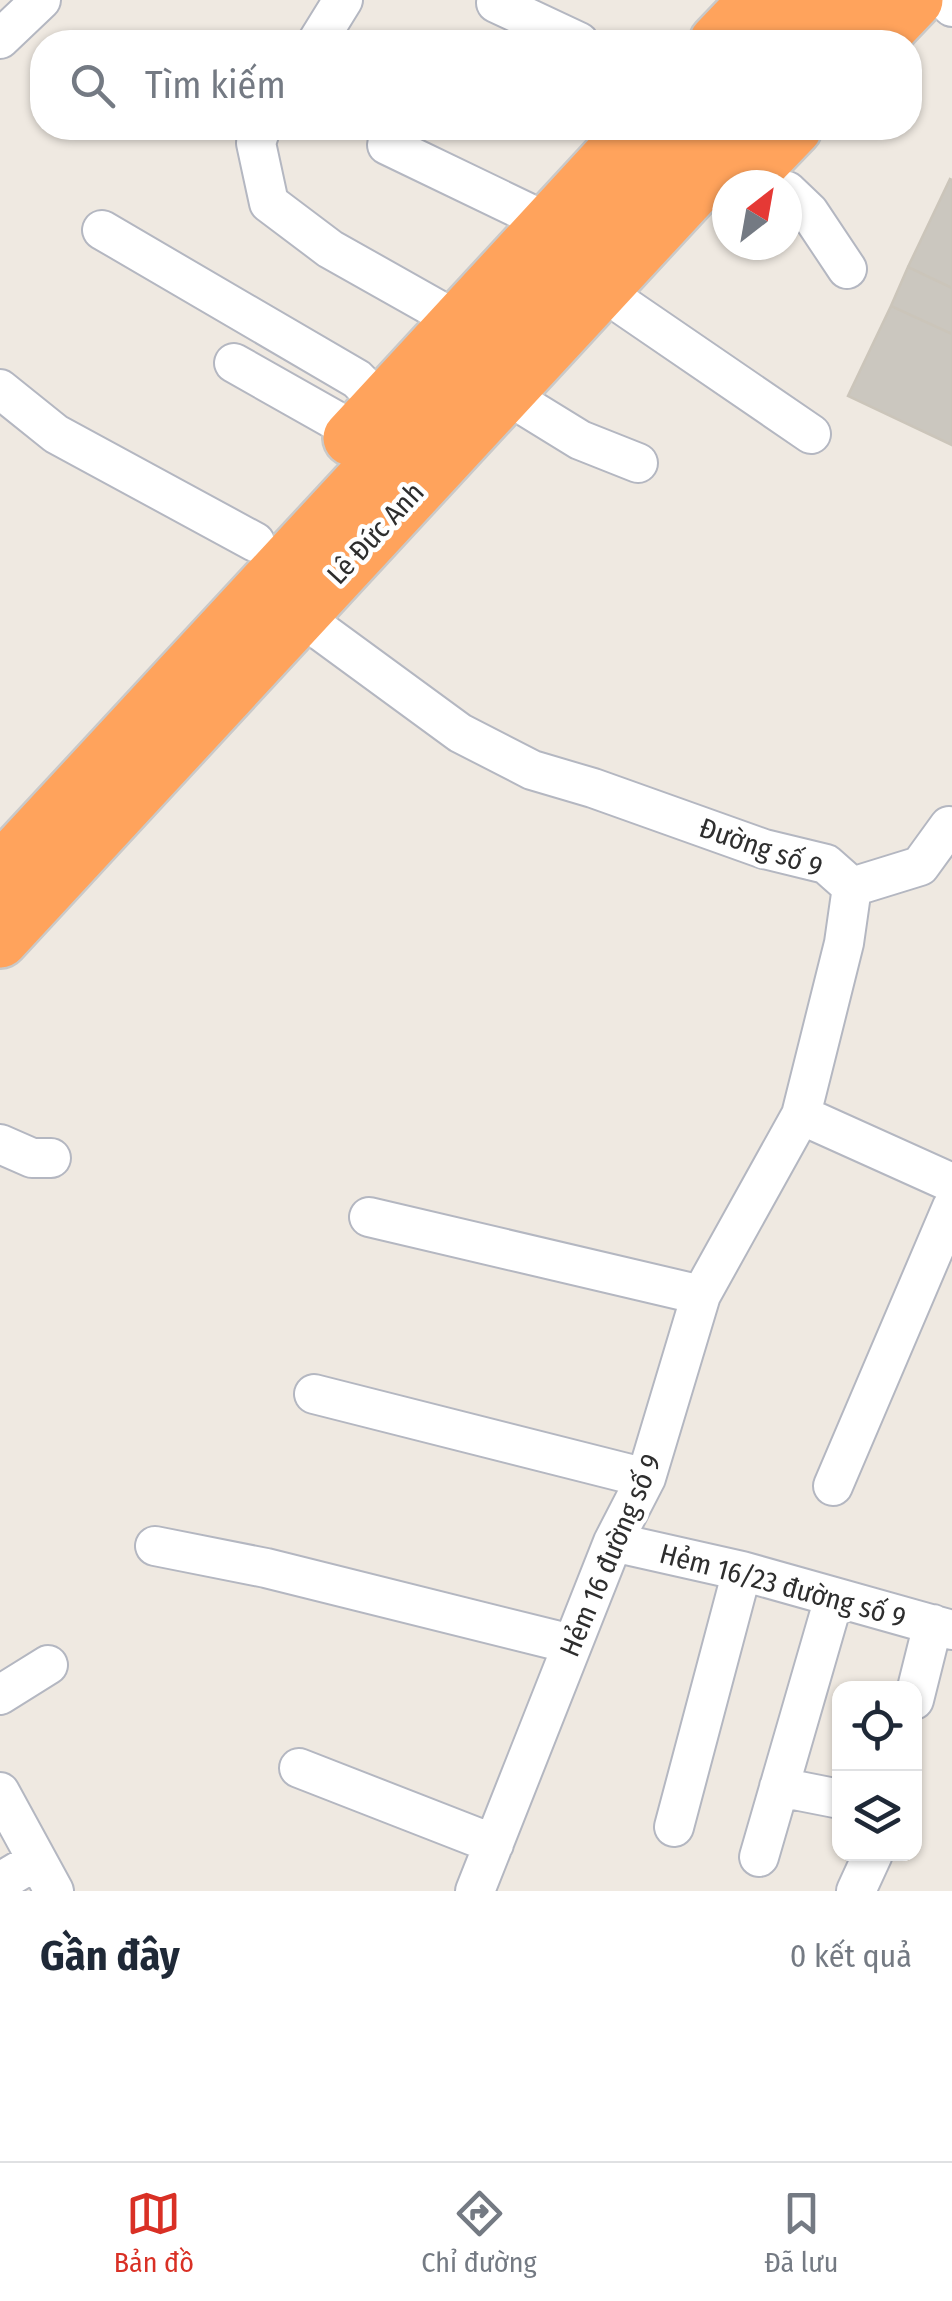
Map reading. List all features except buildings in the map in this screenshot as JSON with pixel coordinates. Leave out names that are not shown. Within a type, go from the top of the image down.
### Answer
[{"type":"highway","points":[[728,30],[757,0]]},
{"type":"highway","points":[[778,30],[806,0]]},
{"type":"highway","points":[[839,30],[867,0]]},
{"type":"highway","points":[[887,30],[915,0]]},
{"type":"highway","points":[[0,826],[456,320],[626,140]]},
{"type":"highway","name":"Lê Đức Anh","points":[[0,982],[236,714],[624,306],[751,161]]},
{"type":"highway","name":"Lê Đức Anh","points":[[0,872],[751,161]]},
{"type":"highway","name":"Lê Đức Anh","points":[[0,940],[751,161]]},
{"type":"street","points":[[0,39],[41,0]]},
{"type":"street","points":[[324,30],[343,0]]},
{"type":"street","points":[[946,0],[952,8]]},
{"type":"street","points":[[496,3],[553,30]]},
{"type":"street","points":[[257,140],[269,203],[330,249],[456,320]]},
{"type":"street","points":[[388,145],[548,222]]},
{"type":"street","points":[[751,161],[809,212],[846,269]]},
{"type":"street","points":[[102,230],[357,379],[369,418]]},
{"type":"street","points":[[624,306],[811,434]]},
{"type":"street","points":[[234,363],[369,418]]},
{"type":"street","points":[[0,389],[56,434],[254,542]]},
{"type":"street","points":[[528,408],[580,440],[638,463]]},
{"type":"street","name":"Đường số 9","points":[[318,628],[460,733],[532,770],[764,849],[826,864],[852,887],[844,942],[801,1115]]},
{"type":"street","points":[[852,887],[920,866],[949,826]]},
{"type":"street","points":[[801,1115],[952,1183]]},
{"type":"street","name":"Hẻm 16 đường số 9","points":[[475,1891],[613,1542],[646,1478],[701,1295],[801,1115]]},
{"type":"street","points":[[0,1144],[32,1158],[50,1158]]},
{"type":"street","points":[[834,1486],[952,1207]]},
{"type":"street","points":[[369,1217],[701,1295]]},
{"type":"street","points":[[314,1394],[646,1478]]},
{"type":"street","name":"Hẻm 16/23 đường số 9","points":[[613,1542],[742,1571],[942,1627]]},
{"type":"street","points":[[155,1546],[248,1564],[572,1644]]},
{"type":"street","points":[[674,1826],[742,1571]]},
{"type":"street","points":[[759,1858],[834,1598]]},
{"type":"street","points":[[921,1681],[942,1627]]},
{"type":"street","points":[[0,1695],[48,1666]]},
{"type":"street","points":[[298,1768],[494,1844]]},
{"type":"street","points":[[780,1787],[832,1797]]},
{"type":"street","points":[[0,1792],[46,1876],[0,1882]]},
{"type":"street","points":[[856,1891],[869,1861]]}]
